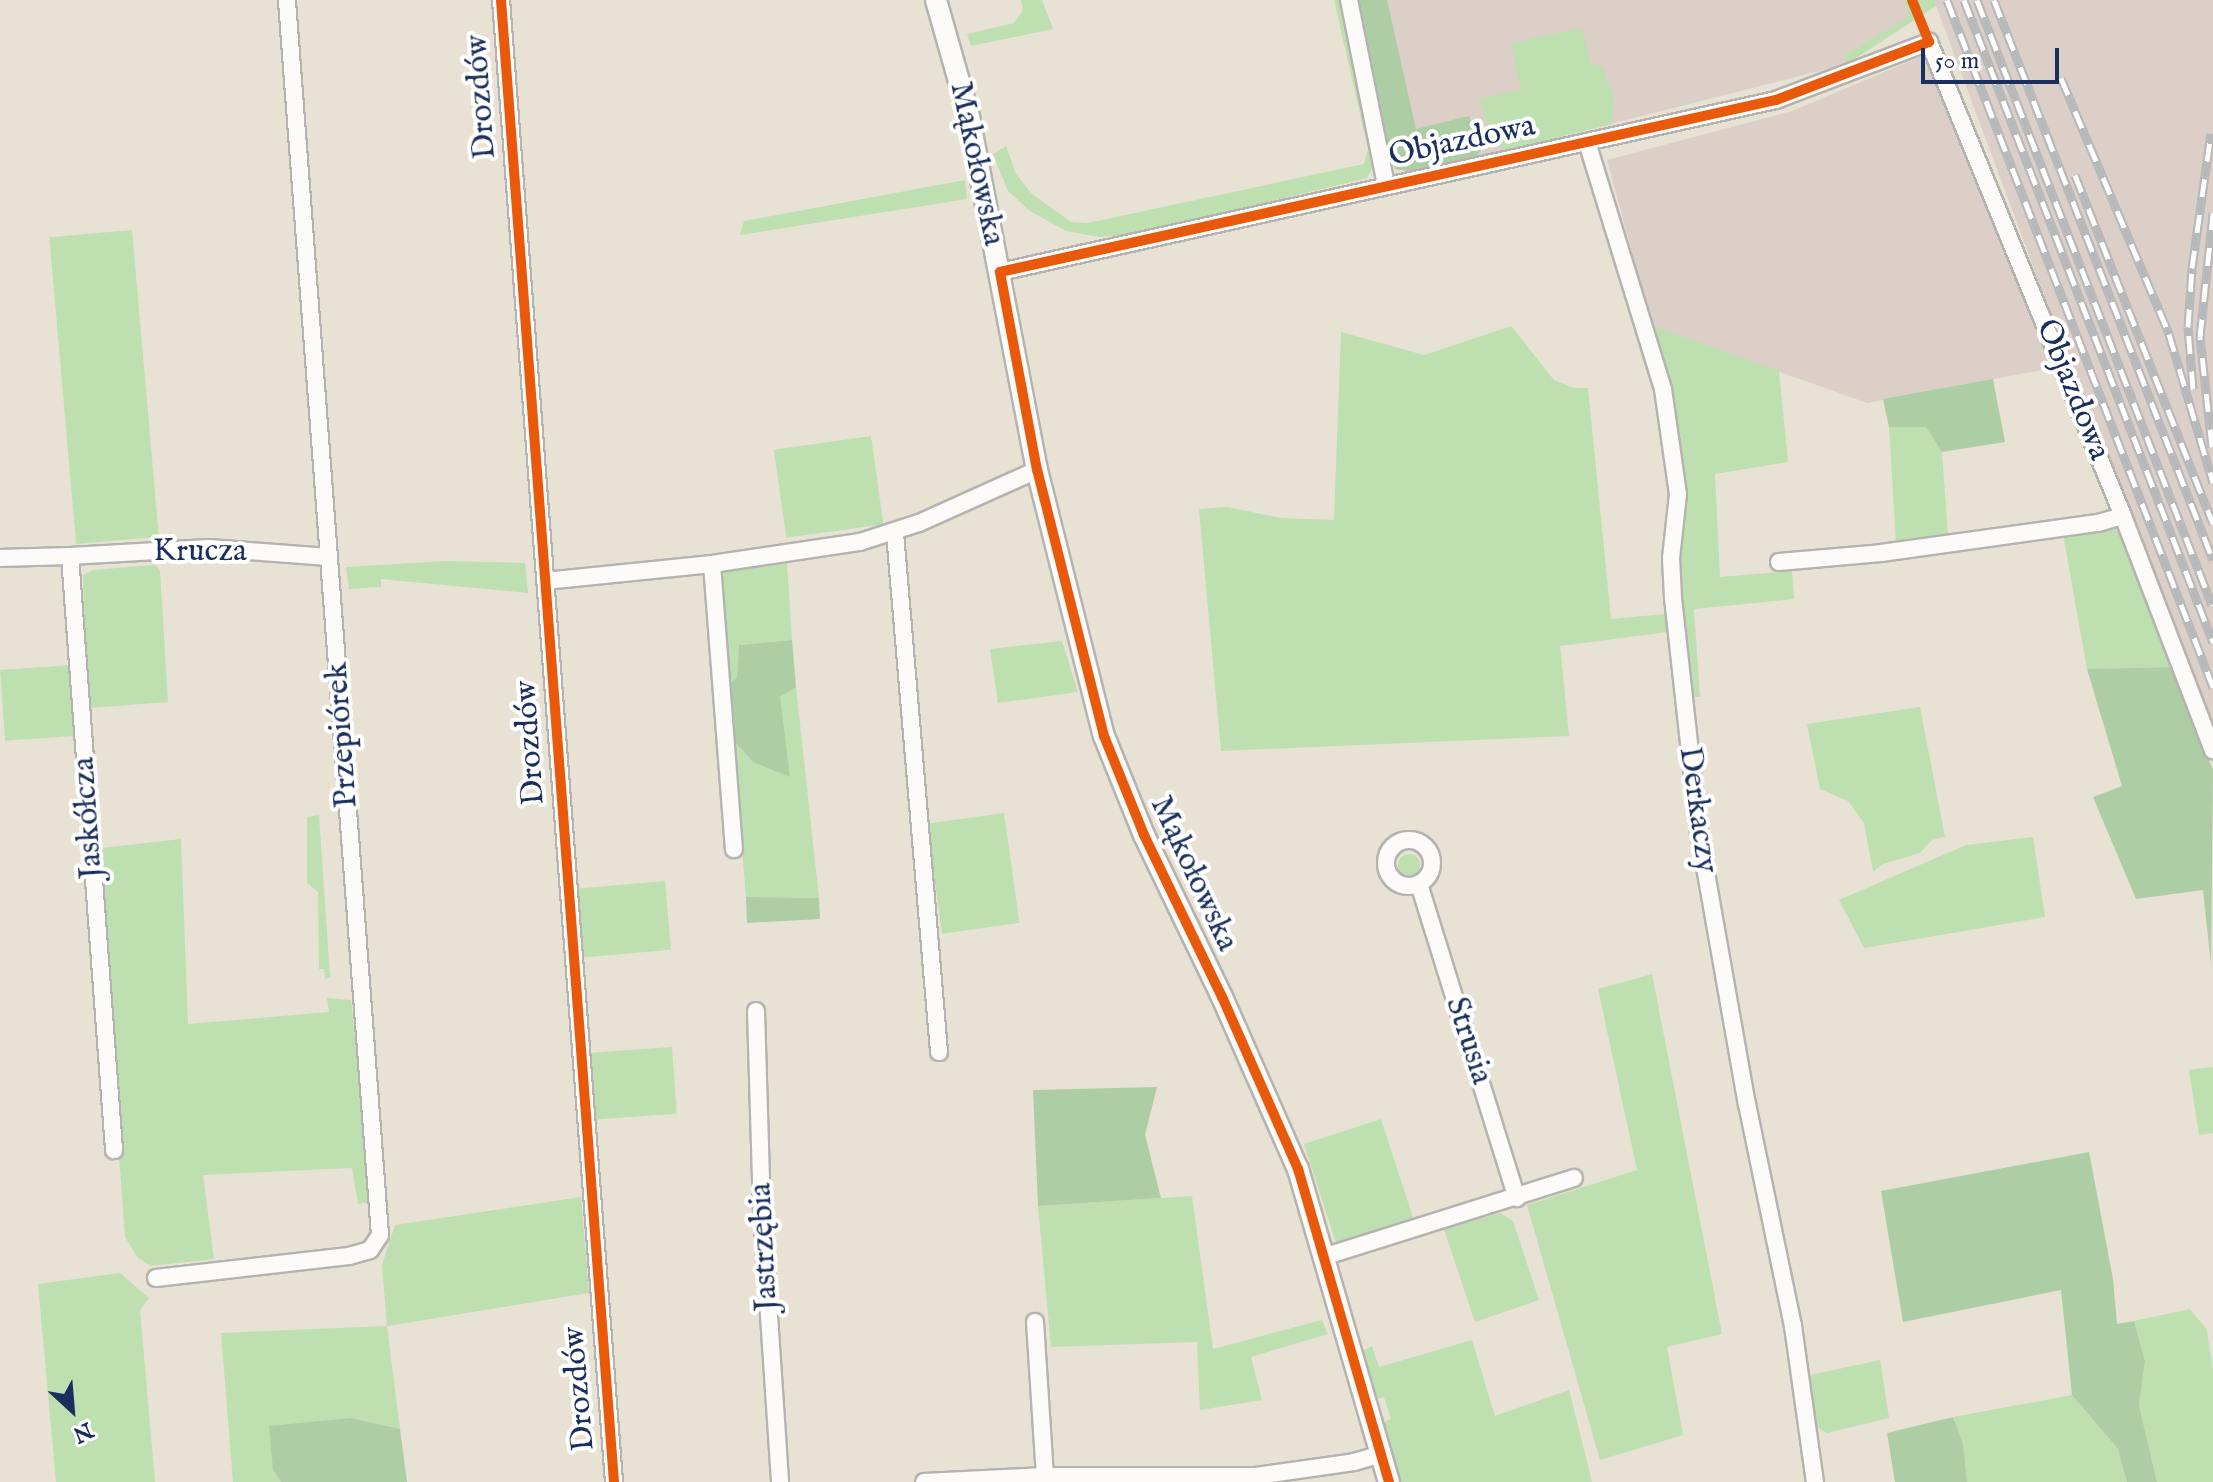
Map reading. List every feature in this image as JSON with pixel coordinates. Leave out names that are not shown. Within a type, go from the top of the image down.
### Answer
[{"type":"street","name":"Przepiórek","points":[[156,1278],[353,1256],[375,1247],[380,1235],[287,0]]},
{"type":"street","name":"Drozdów","points":[[501,0],[614,1482]]},
{"type":"street","name":"Mąkołowska","points":[[936,0],[969,117],[1037,470],[1104,736],[1144,835],[1278,1119],[1298,1169],[1389,1482]]},
{"type":"street","points":[[1349,0],[1386,185]]},
{"type":"street","name":"Objazdowa","points":[[1000,272],[1776,100],[1929,42],[2123,516],[2213,750]]},
{"type":"street","name":"Derkaczy","points":[[1587,142],[1663,389],[1678,494],[1671,558],[1673,598],[1699,833],[1744,1089],[1793,1326],[1815,1482]]},
{"type":"street","points":[[545,581],[830,548],[895,533],[1037,470]]},
{"type":"street","points":[[1779,562],[1881,553],[2098,523],[2123,516]]},
{"type":"street","points":[[895,533],[939,1052]]},
{"type":"street","name":"Krucza","points":[[70,556],[209,548],[329,557]]},
{"type":"street","points":[[0,558],[70,556]]},
{"type":"street","name":"Jaskółcza","points":[[70,556],[114,1150]]},
{"type":"street","points":[[712,564],[734,849]]},
{"type":"street","name":"Strusia","points":[[1419,884],[1517,1198]]},
{"type":"street","name":"Jastrzębia","points":[[756,1011],[762,1210],[780,1482]]},
{"type":"street","points":[[1323,1257],[1574,1178]]},
{"type":"street","points":[[1035,1322],[1045,1476]]},
{"type":"street","points":[[924,1482],[1045,1476],[1256,1479],[1382,1454]]},
{"type":"shaded area","points":[[1357,0],[1904,0],[1911,16],[1844,55],[1847,64],[1508,150],[1408,171],[1395,169]]},
{"type":"shaded area","points":[[1934,0],[2213,0],[2213,725],[2036,274]]},
{"type":"shaded area","points":[[1925,55],[2053,368],[1867,403],[1652,326],[1607,160],[1792,111]]},
{"type":"green space","points":[[1021,0],[1042,0],[1053,29],[971,46],[967,34],[1014,23],[1023,10]]},
{"type":"green space","points":[[1334,0],[1344,0],[1374,142],[1374,164],[1367,178],[1135,234],[1099,237],[1066,231],[1030,211],[1008,191],[993,154],[1006,146],[1016,174],[1032,194],[1071,222],[1088,223],[1364,164],[1368,149]]},
{"type":"green space","points":[[1357,0],[1387,0],[1416,129],[1469,116],[1482,148],[1477,156],[1408,171],[1395,169]]},
{"type":"green space","points":[[1904,0],[1934,0],[1936,6],[1847,64],[1844,55],[1910,16]]},
{"type":"green space","points":[[1581,28],[1591,63],[1603,68],[1613,96],[1612,124],[1508,150],[1495,144],[1478,99],[1521,90],[1511,43]]},
{"type":"green space","points":[[965,180],[967,199],[740,235],[744,221]]},
{"type":"green space","points":[[132,230],[159,537],[76,544],[49,237]]},
{"type":"green space","points":[[1511,326],[1554,380],[1574,388],[1588,388],[1611,619],[1665,614],[1668,632],[1560,646],[1569,736],[1221,751],[1199,509],[1228,507],[1281,518],[1334,520],[1341,332],[1424,355]]},
{"type":"green space","points":[[1653,326],[1779,371],[1788,462],[1715,474],[1720,577],[1792,571],[1794,599],[1694,609],[1700,697],[1689,697],[1677,596],[1684,497],[1670,393]]},
{"type":"green space","points":[[1993,379],[2005,442],[1942,452],[1926,427],[1889,427],[1883,399]]},
{"type":"green space","points":[[1889,427],[1926,427],[1942,452],[1948,534],[1896,543]]},
{"type":"green space","points":[[871,436],[883,524],[786,538],[774,450]]},
{"type":"green space","points":[[2115,526],[2125,541],[2174,667],[2087,669],[2063,534]]},
{"type":"green space","points":[[447,561],[525,563],[528,593],[381,579],[381,587],[349,589],[346,567]]},
{"type":"green space","points":[[787,562],[792,640],[739,645],[737,677],[726,688],[721,593],[724,571]]},
{"type":"green space","points":[[155,565],[160,571],[168,702],[88,708],[83,575],[93,570]]},
{"type":"green space","points":[[792,640],[796,687],[780,697],[790,777],[753,762],[733,740],[726,688],[737,677],[739,645]]},
{"type":"green space","points":[[1062,641],[1078,692],[998,703],[990,649]]},
{"type":"green space","points":[[71,665],[76,736],[5,741],[0,670]]},
{"type":"green space","points":[[2174,667],[2213,770],[2211,965],[2203,890],[2136,899],[2093,797],[2122,786],[2087,669]]},
{"type":"green space","points":[[796,687],[819,898],[746,897],[733,740],[753,762],[780,697]]},
{"type":"green space","points":[[1920,707],[1945,837],[1932,840],[1920,853],[1883,864],[1873,872],[1864,823],[1848,801],[1820,789],[1807,724]]},
{"type":"green space","points":[[1004,813],[1019,923],[942,934],[927,824]]},
{"type":"green space","points":[[319,815],[330,977],[325,979],[324,969],[319,969],[318,892],[307,883],[307,817]]},
{"type":"green space","points":[[2033,837],[2045,917],[1864,948],[1839,900],[1966,845]]},
{"type":"green space","points":[[181,839],[188,1024],[329,1012],[327,998],[351,1000],[372,1202],[358,1204],[352,1168],[203,1175],[214,1259],[151,1266],[138,1258],[125,1237],[103,938],[101,848]]},
{"type":"green space","points":[[1409,854],[1420,865],[1409,876],[1398,865]]},
{"type":"green space","points":[[665,881],[671,950],[582,957],[576,889]]},
{"type":"green space","points":[[746,897],[819,898],[820,919],[747,923]]},
{"type":"green space","points":[[1652,974],[1722,1334],[1667,1347],[1683,1435],[1600,1460],[1527,1205],[1637,1170],[1598,989]]},
{"type":"green space","points":[[672,1047],[677,1114],[595,1120],[590,1053]]},
{"type":"green space","points":[[2213,1067],[2213,1133],[2199,1135],[2189,1070]]},
{"type":"green space","points":[[1157,1087],[1145,1135],[1161,1198],[1038,1206],[1033,1090]]},
{"type":"green space","points":[[1381,1119],[1414,1220],[1337,1245],[1304,1144]]},
{"type":"green space","points":[[2089,1152],[2113,1279],[2117,1324],[2134,1321],[2145,1361],[2139,1405],[2157,1482],[2127,1482],[2118,1449],[2072,1395],[2061,1290],[1903,1322],[1881,1191]]},
{"type":"green space","points":[[1192,1196],[1213,1349],[1322,1320],[1328,1334],[1251,1357],[1262,1400],[1200,1410],[1197,1342],[1051,1347],[1038,1206]]},
{"type":"green space","points":[[581,1197],[589,1293],[387,1326],[382,1265],[395,1225]]},
{"type":"green space","points":[[1500,1213],[1513,1221],[1539,1300],[1475,1322],[1444,1229]]},
{"type":"green space","points":[[120,1273],[149,1298],[140,1310],[155,1482],[56,1482],[38,1284]]},
{"type":"green space","points":[[2190,1309],[2207,1330],[2213,1371],[2213,1482],[2157,1482],[2139,1405],[2145,1361],[2134,1321]]},
{"type":"green space","points":[[387,1326],[400,1429],[351,1418],[273,1470],[281,1482],[233,1482],[221,1333]]},
{"type":"green space","points":[[1472,1340],[1495,1416],[1569,1390],[1592,1482],[1401,1482],[1382,1424],[1391,1419],[1384,1397],[1376,1399],[1361,1352],[1372,1346],[1379,1367]]},
{"type":"green space","points":[[1880,1360],[1889,1418],[1827,1433],[1818,1428],[1813,1421],[1806,1376]]},
{"type":"green space","points":[[2072,1395],[2118,1449],[2127,1482],[1967,1482],[1963,1443],[1953,1417]]},
{"type":"green space","points":[[1953,1417],[1963,1443],[1967,1482],[1895,1482],[1887,1433]]},
{"type":"green space","points":[[351,1418],[400,1429],[407,1482],[281,1482],[273,1470],[269,1426]]},
{"type":"railway","points":[[1947,0],[2213,687]]},
{"type":"railway","points":[[1964,0],[2213,642]]},
{"type":"railway","points":[[1977,0],[2212,605]]},
{"type":"railway","points":[[1994,0],[2213,560]]},
{"type":"railway","points":[[2061,78],[2169,334],[2213,483]]},
{"type":"railway","points":[[2193,389],[2188,327],[2192,268],[2211,133]]},
{"type":"railway","points":[[2075,175],[2213,524]]},
{"type":"railway","points":[[2212,447],[2200,337],[2213,213]]},
{"type":"cycle path","points":[[501,0],[614,1482]]},
{"type":"cycle path","points":[[1389,1482],[1298,1169],[1222,997],[1144,835],[1104,736],[1037,470],[1000,272],[1776,100],[1929,42],[1912,0]]}]
